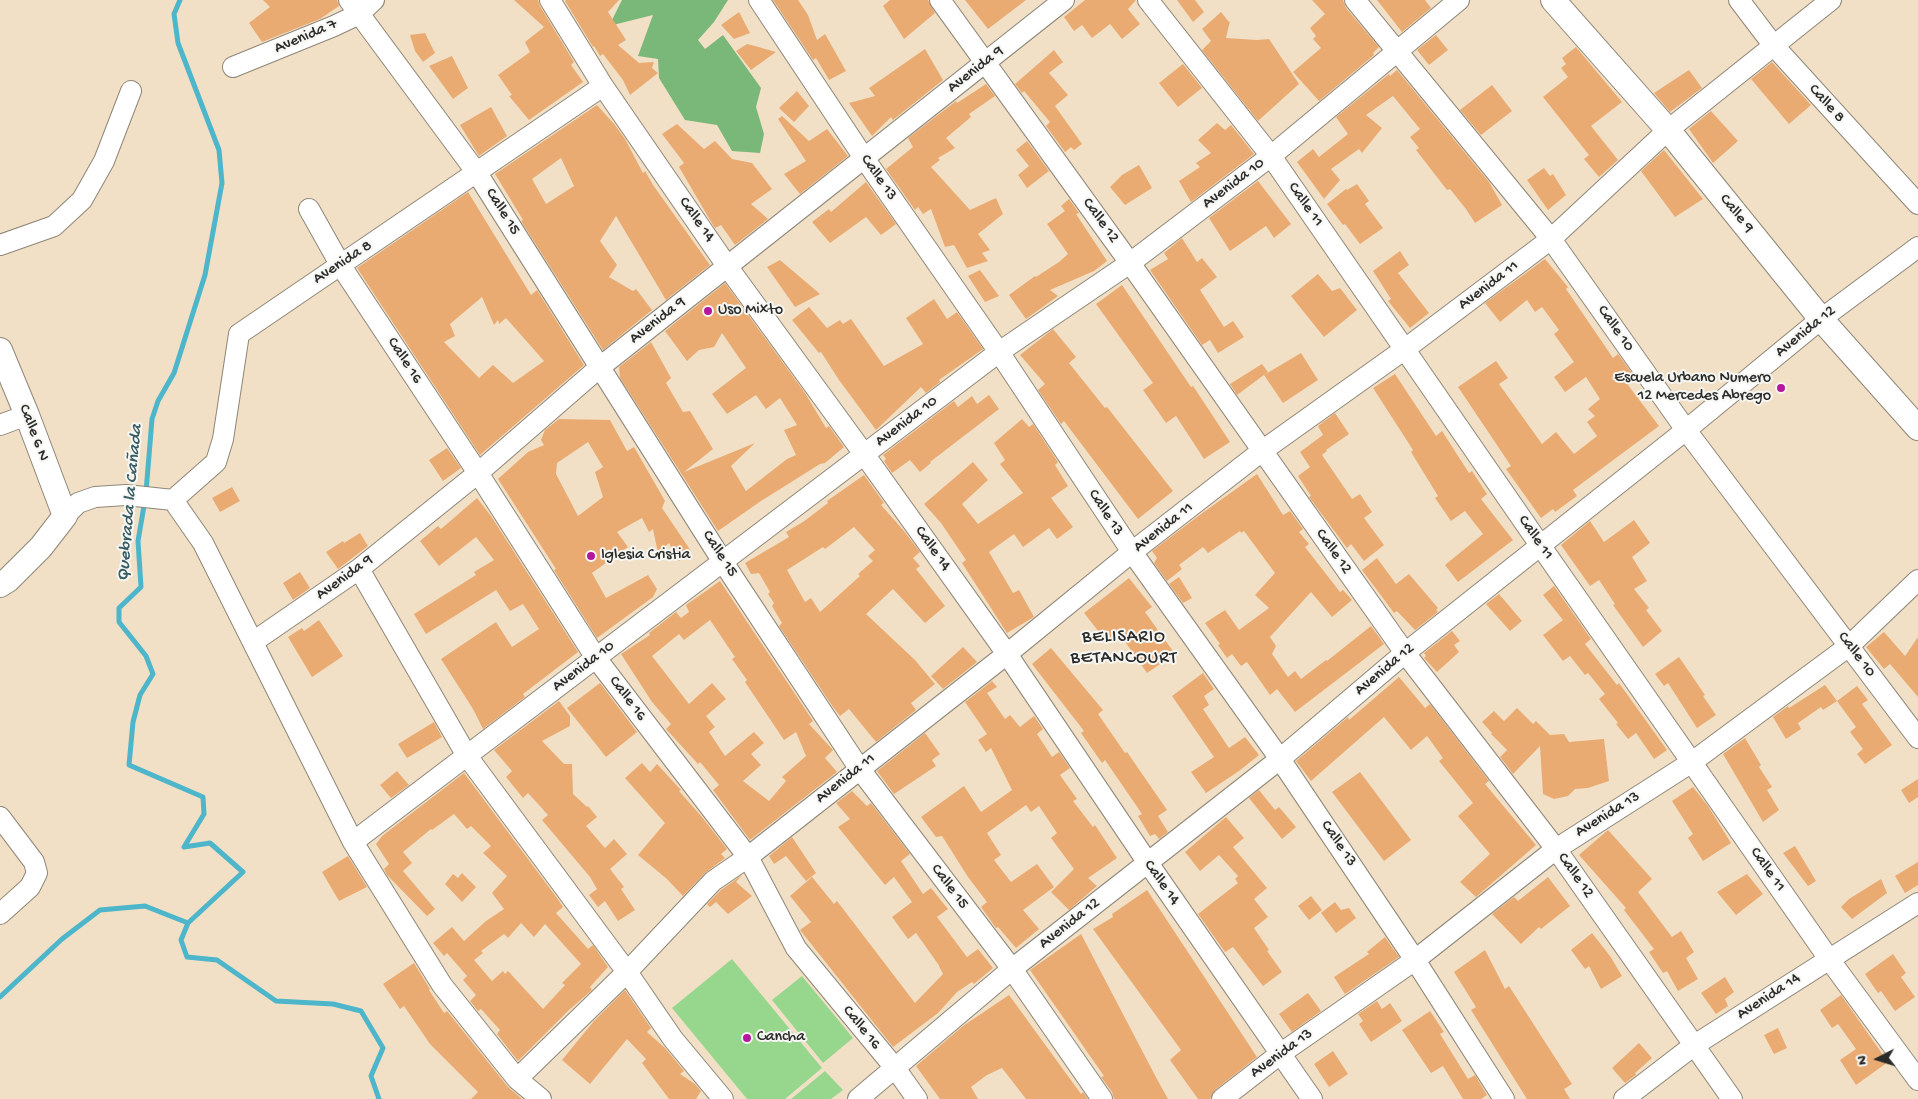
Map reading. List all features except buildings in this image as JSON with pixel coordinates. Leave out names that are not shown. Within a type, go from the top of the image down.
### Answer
[{"type":"street","name":"Avenida 7","points":[[233,67],[334,26],[354,7],[374,0]]},
{"type":"street","name":"Calle 14","points":[[550,0],[603,86],[727,266],[1007,654],[1148,863],[1312,1099]]},
{"type":"street","name":"Calle 13","points":[[759,0],[864,158],[999,352],[1132,552],[1280,758],[1416,960],[1504,1099]]},
{"type":"street","name":"Calle 12","points":[[940,0],[1130,263],[1405,652],[1556,848],[1693,1046],[1732,1099]]},
{"type":"street","name":"Avenida 9","points":[[253,642],[359,569],[478,473],[600,367],[1064,0]]},
{"type":"street","name":"Calle 11","points":[[1148,0],[1271,156],[1829,958],[1918,1080]]},
{"type":"street","name":"Calle 10","points":[[1355,0],[1551,239],[1686,430],[1918,738]]},
{"type":"street","name":"Avenida 10","points":[[353,842],[999,352],[1130,263],[1271,156],[1459,0]]},
{"type":"street","name":"Calle 9","points":[[1553,0],[1668,130],[1821,319],[1918,428]]},
{"type":"street","name":"Calle 8","points":[[1739,0],[1774,46],[1918,204]]},
{"type":"street","name":"Avenida 11","points":[[517,1079],[627,972],[713,881],[748,857],[1262,451],[1405,350],[1551,239],[1668,130],[1832,0]]},
{"type":"street","name":"Calle 15","points":[[354,7],[477,173],[723,562],[859,768],[1012,969],[1102,1099]]},
{"type":"street","name":"Avenida 8","points":[[169,500],[216,462],[223,439],[239,334],[603,86]]},
{"type":"street","points":[[0,245],[54,226],[82,200],[104,161],[132,91]]},
{"type":"street","name":"Calle 16","points":[[309,209],[341,266],[478,473],[596,658],[748,857],[796,948],[895,1068],[917,1099]]},
{"type":"street","name":"Avenida 12","points":[[858,1099],[1012,969],[1280,758],[1405,652],[1686,430],[1821,319],[1918,247]]},
{"type":"street","name":"Calle 6 N","points":[[0,350],[65,516]]},
{"type":"street","points":[[0,425],[27,415]]},
{"type":"street","points":[[0,585],[8,580],[41,547],[65,516],[78,503],[95,497],[126,495],[169,500],[203,543],[353,842],[442,985],[517,1079],[541,1099]]},
{"type":"street","points":[[359,569],[467,756],[627,972],[673,1039],[723,1099]]},
{"type":"street","name":"Avenida 13","points":[[1222,1099],[1280,1054],[1416,960],[1556,848],[1692,762],[1849,646],[1918,580]]},
{"type":"street","points":[[0,817],[34,862],[37,873],[30,887],[0,914]]},
{"type":"street","name":"Avenida 14","points":[[1624,1099],[1693,1046],[1918,903]]},
{"type":"green space","points":[[622,0],[728,0],[714,22],[698,40],[705,49],[723,35],[761,88],[756,107],[764,134],[760,153],[732,151],[717,125],[685,120],[659,78],[658,59],[638,56],[653,15],[609,26]]},
{"type":"green space","name":"Cancha","points":[[732,959],[822,1068],[785,1099],[747,1099],[672,1008]]},
{"type":"green space","points":[[802,976],[853,1038],[823,1063],[772,1000]]},
{"type":"green space","points":[[825,1071],[843,1090],[831,1099],[791,1099]]},
{"type":"waterway","points":[[146,492],[152,419],[158,401],[174,373],[205,275],[222,183],[219,150],[178,43],[174,14],[180,0]]},
{"type":"waterway","name":"Quebrada la Cañada","points":[[145,500],[138,541],[141,587],[119,608],[119,622],[146,656],[153,674],[140,695],[133,722],[129,765],[203,797],[204,814],[184,847],[210,843],[243,872],[188,923],[181,940],[187,957],[217,960],[276,1001],[333,1004],[361,1011],[383,1048],[371,1076],[379,1099]]},
{"type":"waterway","points":[[0,997],[62,939],[100,910],[145,906],[188,923]]},
{"type":"place","name":"Uso Mixto","points":[[708,311]]},
{"type":"place","name":"Escuela Urbano Numero 12 Mercedes Abrego","points":[[1781,388]]},
{"type":"place","name":"Iglesia Cristia","points":[[591,556]]},
{"type":"place","name":"Cancha","points":[[747,1038]]},
{"type":"district","name":"BELISARIO BETANCOURT","points":[[1124,648]]}]
